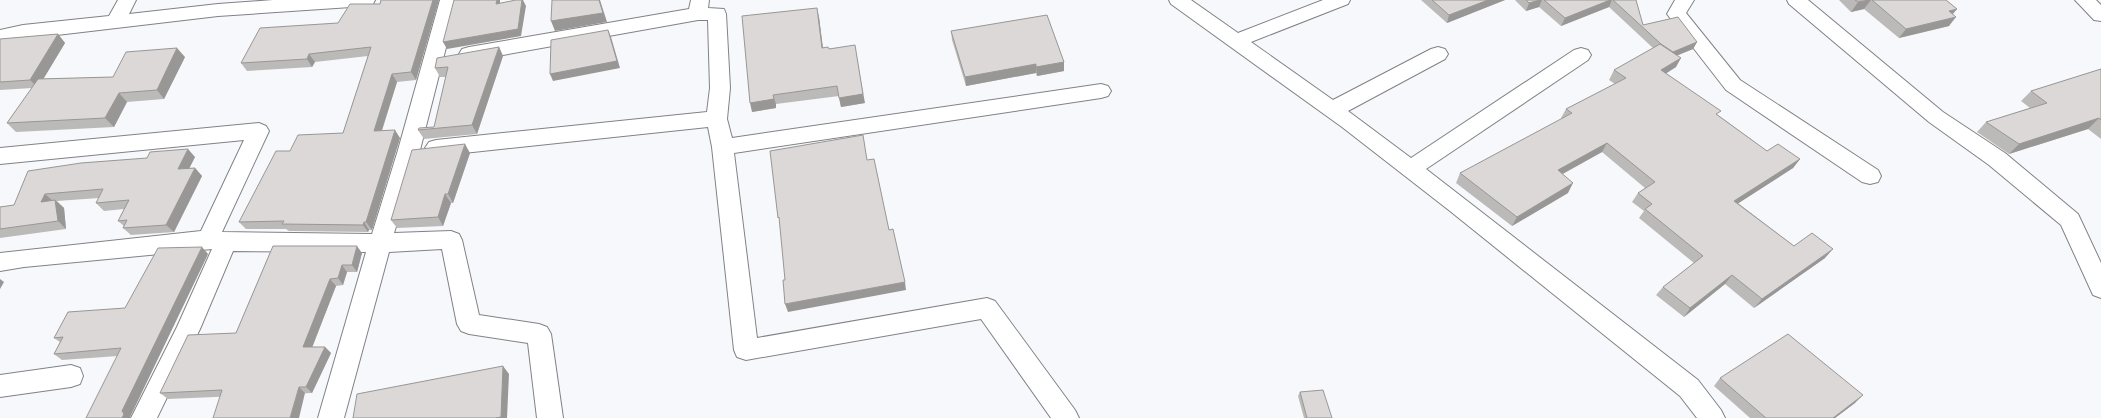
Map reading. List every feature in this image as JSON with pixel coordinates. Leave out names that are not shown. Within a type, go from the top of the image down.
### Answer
[{"type":"street","points":[[114,22],[127,0]]},
{"type":"street","points":[[0,37],[23,32],[218,10],[366,0]]},
{"type":"street","points":[[331,418],[380,243],[409,150],[449,0]]},
{"type":"street","points":[[1178,0],[1332,110],[1411,169],[1689,388],[1712,418]]},
{"type":"street","points":[[1236,41],[1341,0]]},
{"type":"street","points":[[1685,0],[1676,14],[1733,85],[1870,176]]},
{"type":"street","points":[[1796,0],[1936,117],[1997,159],[2070,220],[2101,288]]},
{"type":"street","points":[[2084,0],[2101,15]]},
{"type":"street","points":[[434,60],[699,7],[717,14],[720,88],[717,119],[723,147],[746,350],[986,308],[1066,418]]},
{"type":"street","points":[[1332,110],[1438,54]]},
{"type":"street","points":[[1411,169],[1581,55]]},
{"type":"street","points":[[723,147],[1101,91]]},
{"type":"street","points":[[409,150],[717,119]]},
{"type":"street","points":[[0,156],[259,131],[217,240],[188,329],[144,418]]},
{"type":"street","points":[[0,262],[24,258],[217,240],[380,243],[451,240],[469,324],[539,334],[550,418]]},
{"type":"street","points":[[0,386],[71,376]]},
{"type":"building","points":[[381,0],[433,0],[411,72],[392,74],[374,131],[395,130],[366,222],[364,222],[363,225],[282,224],[284,221],[239,222],[276,151],[290,151],[298,135],[343,133],[371,47],[309,54],[307,59],[241,63],[260,28],[338,23],[350,4],[380,4]]},
{"type":"building","points":[[454,0],[497,0],[496,4],[522,0],[518,29],[443,42]]},
{"type":"building","points":[[552,0],[599,0],[603,13],[551,21]]},
{"type":"building","points":[[1432,0],[1488,0],[1449,15]]},
{"type":"building","points":[[1526,0],[1540,0],[1529,3]]},
{"type":"building","points":[[1544,0],[1610,0],[1565,18]]},
{"type":"building","points":[[1613,0],[1636,0],[1643,25],[1678,17],[1697,42],[1673,52],[1661,44]]},
{"type":"building","points":[[1855,0],[1869,0],[1858,2]]},
{"type":"building","points":[[1872,0],[1946,0],[1957,9],[1949,11],[1956,17],[1906,29]]},
{"type":"building","points":[[817,8],[822,48],[828,47],[829,49],[855,45],[863,94],[839,98],[837,86],[773,95],[774,99],[750,103],[742,16]]},
{"type":"building","points":[[1047,15],[1064,62],[1036,67],[1036,64],[965,77],[951,31]]},
{"type":"building","points":[[608,30],[617,61],[550,74],[551,40]]},
{"type":"building","points":[[58,34],[30,80],[0,82],[0,39]]},
{"type":"building","points":[[1660,44],[1681,58],[1661,70],[1721,111],[1716,114],[1767,151],[1778,144],[1800,159],[1734,201],[1794,246],[1812,233],[1833,249],[1762,299],[1732,275],[1690,308],[1663,287],[1703,256],[1645,209],[1652,204],[1638,193],[1655,182],[1607,143],[1558,170],[1573,183],[1517,217],[1460,173],[1572,113],[1566,109],[1626,78],[1614,70]]},
{"type":"building","points":[[499,47],[472,125],[418,130],[419,128],[434,127],[448,67],[435,68],[437,58]]},
{"type":"building","points":[[177,48],[157,90],[119,93],[105,118],[7,123],[38,79],[113,77],[126,52]]},
{"type":"building","points":[[2101,69],[2101,120],[2099,118],[2019,144],[1986,122],[2047,103],[2031,91]]},
{"type":"building","points":[[863,135],[867,160],[874,159],[889,230],[893,229],[905,282],[785,304],[783,280],[785,280],[779,217],[778,218],[770,151]]},
{"type":"building","points":[[465,144],[448,194],[445,194],[438,217],[391,220],[412,150]]},
{"type":"building","points":[[188,149],[178,169],[195,168],[166,225],[123,228],[127,220],[118,221],[129,200],[96,203],[103,189],[45,194],[41,202],[55,200],[58,221],[0,229],[0,207],[14,205],[28,171],[81,163],[147,158],[150,152]]},
{"type":"building","points":[[273,246],[357,246],[352,265],[342,265],[338,278],[330,279],[303,347],[325,347],[306,387],[299,387],[290,418],[213,418],[222,390],[160,393],[188,335],[236,333]]},
{"type":"building","points":[[202,247],[122,411],[124,414],[122,418],[86,418],[121,348],[54,354],[63,337],[54,338],[68,312],[125,308],[158,248]]},
{"type":"building","points":[[1788,334],[1863,395],[1833,418],[1766,418],[1720,378]]},
{"type":"building","points":[[503,366],[501,417],[353,418],[357,394]]},
{"type":"building","points":[[1323,390],[1332,418],[1307,418],[1300,392]]}]
